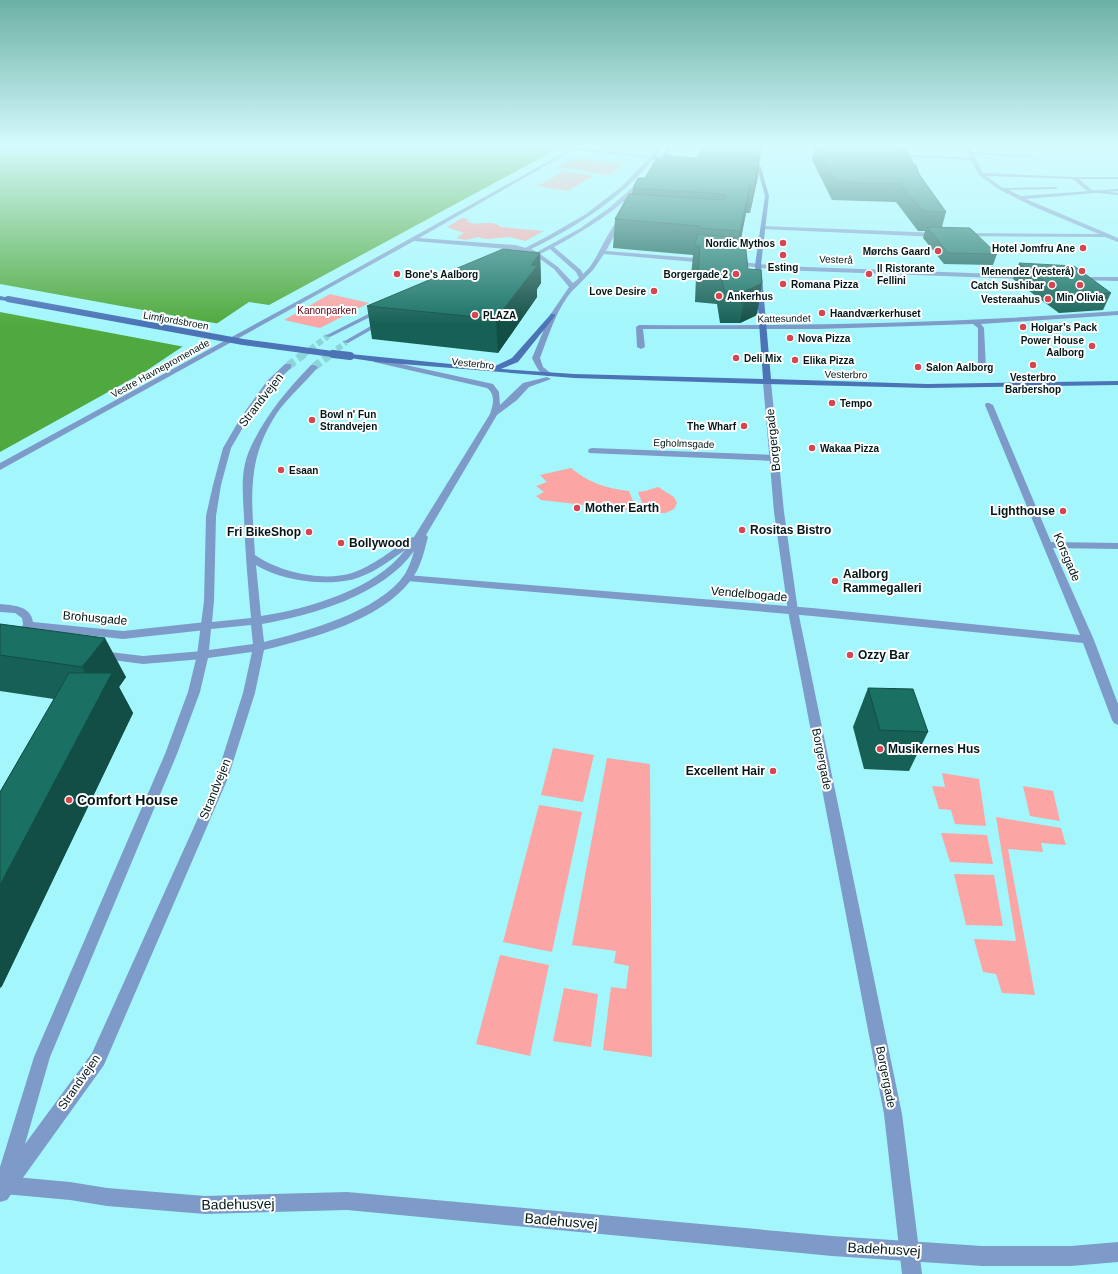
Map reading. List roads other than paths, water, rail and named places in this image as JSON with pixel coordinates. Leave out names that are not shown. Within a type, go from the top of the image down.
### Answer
[{"type":"main road","name":"Borgergade","points":[[766,206],[758,265],[767,382]]},
{"type":"main road","name":"Limfjordsbroen","points":[[0,298],[243,342],[350,356]]},
{"type":"main road","points":[[491,370],[515,360],[553,315]]},
{"type":"main road","name":"Vesterbro","points":[[350,356],[420,367],[489,375],[927,386],[1118,383]]},
{"type":"main road","name":"Vesterbro","points":[[371,359],[548,376]]},
{"type":"street","name":"Vestre Havnepromenade","points":[[0,467],[471,206]]},
{"type":"street","points":[[504,261],[528,250],[599,206]]},
{"type":"street","points":[[521,263],[581,230],[614,206]]},
{"type":"street","points":[[1039,206],[1118,240]]},
{"type":"street","points":[[494,414],[514,398],[526,385],[548,376],[540,368],[536,358],[553,315],[572,286],[591,269],[620,220],[626,217]]},
{"type":"street","points":[[763,228],[947,235]]},
{"type":"street","points":[[955,235],[1108,235]]},
{"type":"street","points":[[413,239],[515,247],[528,250],[538,253],[561,272],[572,286]]},
{"type":"street","points":[[550,246],[579,271],[582,278]]},
{"type":"street","points":[[602,252],[713,261]]},
{"type":"street","name":"Vesterå","points":[[729,263],[779,268],[1035,277]]},
{"type":"street","points":[[1074,279],[1118,279]]},
{"type":"street","points":[[328,336],[392,305]]},
{"type":"street","name":"Kattesundet","points":[[641,347],[639,327],[764,328],[976,323],[1118,313]]},
{"type":"street","points":[[346,342],[387,319]]},
{"type":"street","points":[[976,323],[981,328],[982,368]]},
{"type":"street","points":[[91,654],[143,660],[203,655],[258,647],[300,636],[342,621],[368,609],[390,596],[408,578],[415,562],[424,531],[494,414],[497,403],[497,393],[490,386],[371,359]]},
{"type":"street","name":"Strandvejen","points":[[2,1189],[42,1057],[171,754],[194,692],[203,655],[210,585],[211,516],[217,485],[227,448],[245,417],[270,383],[288,366]]},
{"type":"street","name":"Strandvejen","points":[[2,1189],[98,1059],[222,778],[249,693],[258,647],[250,556],[247,485],[253,452],[273,412],[290,391],[314,366]]},
{"type":"street","name":"Borgergade","points":[[767,382],[780,512],[793,611],[893,1114],[912,1274]]},
{"type":"street","name":"Korsgade","points":[[989,405],[1116,708],[1118,720]]},
{"type":"street","name":"Egholmsgade","points":[[592,451],[775,458]]},
{"type":"street","points":[[250,556],[268,567],[321,580],[355,575],[391,556],[424,531]]},
{"type":"street","name":"Brohusgade","points":[[29,625],[124,635],[256,621],[292,614],[354,593],[382,578],[402,561],[424,531]]},
{"type":"street","points":[[1048,545],[1118,546]]},
{"type":"street","name":"Vendelbogade","points":[[408,578],[793,611],[1088,640]]},
{"type":"street","points":[[0,608],[12,608],[22,612],[28,617],[29,625],[18,642]]},
{"type":"street","name":"Badehusvej","points":[[2,1189],[70,1191],[107,1197],[205,1205],[347,1201],[826,1246],[1014,1257],[1071,1256],[1118,1252]]},
{"type":"tunnel","points":[[303,355],[328,336]]},
{"type":"tunnel","points":[[330,355],[346,342]]},
{"type":"tunnel","points":[[288,366],[304,354]]},
{"type":"tunnel","points":[[314,367],[331,354]]},
{"type":"place","name":"Nordic Mythos","points":[[783,243]]},
{"type":"place","name":"Hotel Jomfru Ane","points":[[1083,248]]},
{"type":"place","name":"Mørchs Gaard","points":[[938,251]]},
{"type":"place","name":"Esting","points":[[783,255]]},
{"type":"place","name":"Menendez (vesterå)","points":[[1082,271]]},
{"type":"place","name":"Bone's Aalborg","points":[[397,274]]},
{"type":"place","name":"Borgergade 2","points":[[736,274]]},
{"type":"place","name":"Il Ristorante Fellini","points":[[869,274]]},
{"type":"place","name":"Romana Pizza","points":[[783,284]]},
{"type":"place","name":"Catch Sushibar","points":[[1052,285]]},
{"type":"place","name":"Min Olivia","points":[[1080,285]]},
{"type":"place","name":"Love Desire","points":[[654,291]]},
{"type":"place","name":"Ankerhus","points":[[719,296]]},
{"type":"place","name":"Vesteraahus","points":[[1048,299]]},
{"type":"place","name":"Haandværkerhuset","points":[[822,313]]},
{"type":"place","name":"PLAZA","points":[[475,315]]},
{"type":"place","name":"Holgar’s Pack","points":[[1023,327]]},
{"type":"place","name":"Nova Pizza","points":[[790,338]]},
{"type":"place","name":"Power House Aalborg","points":[[1092,346]]},
{"type":"place","name":"Deli Mix","points":[[736,358]]},
{"type":"place","name":"Elika Pizza","points":[[795,360]]},
{"type":"place","name":"Vesterbro Barbershop","points":[[1033,365]]},
{"type":"place","name":"Salon Aalborg","points":[[918,367]]},
{"type":"place","name":"Tempo","points":[[832,403]]},
{"type":"place","name":"Bowl n' Fun Strandvejen","points":[[312,420]]},
{"type":"place","name":"The Wharf","points":[[744,426]]},
{"type":"place","name":"Wakaa Pizza","points":[[812,448]]},
{"type":"place","name":"Esaan","points":[[281,470]]},
{"type":"place","name":"Mother Earth","points":[[577,508]]},
{"type":"place","name":"Lighthouse","points":[[1063,511]]},
{"type":"place","name":"Rositas Bistro","points":[[742,530]]},
{"type":"place","name":"Fri BikeShop","points":[[309,532]]},
{"type":"place","name":"Bollywood","points":[[341,543]]},
{"type":"place","name":"Aalborg Rammegalleri","points":[[835,581]]},
{"type":"place","name":"Ozzy Bar","points":[[850,655]]},
{"type":"place","name":"Musikernes Hus","points":[[880,749]]},
{"type":"place","name":"Excellent Hair","points":[[773,771]]},
{"type":"place","name":"Comfort House","points":[[69,800]]},
{"type":"park label","name":"Kanonparken","points":[[327,310]]}]
